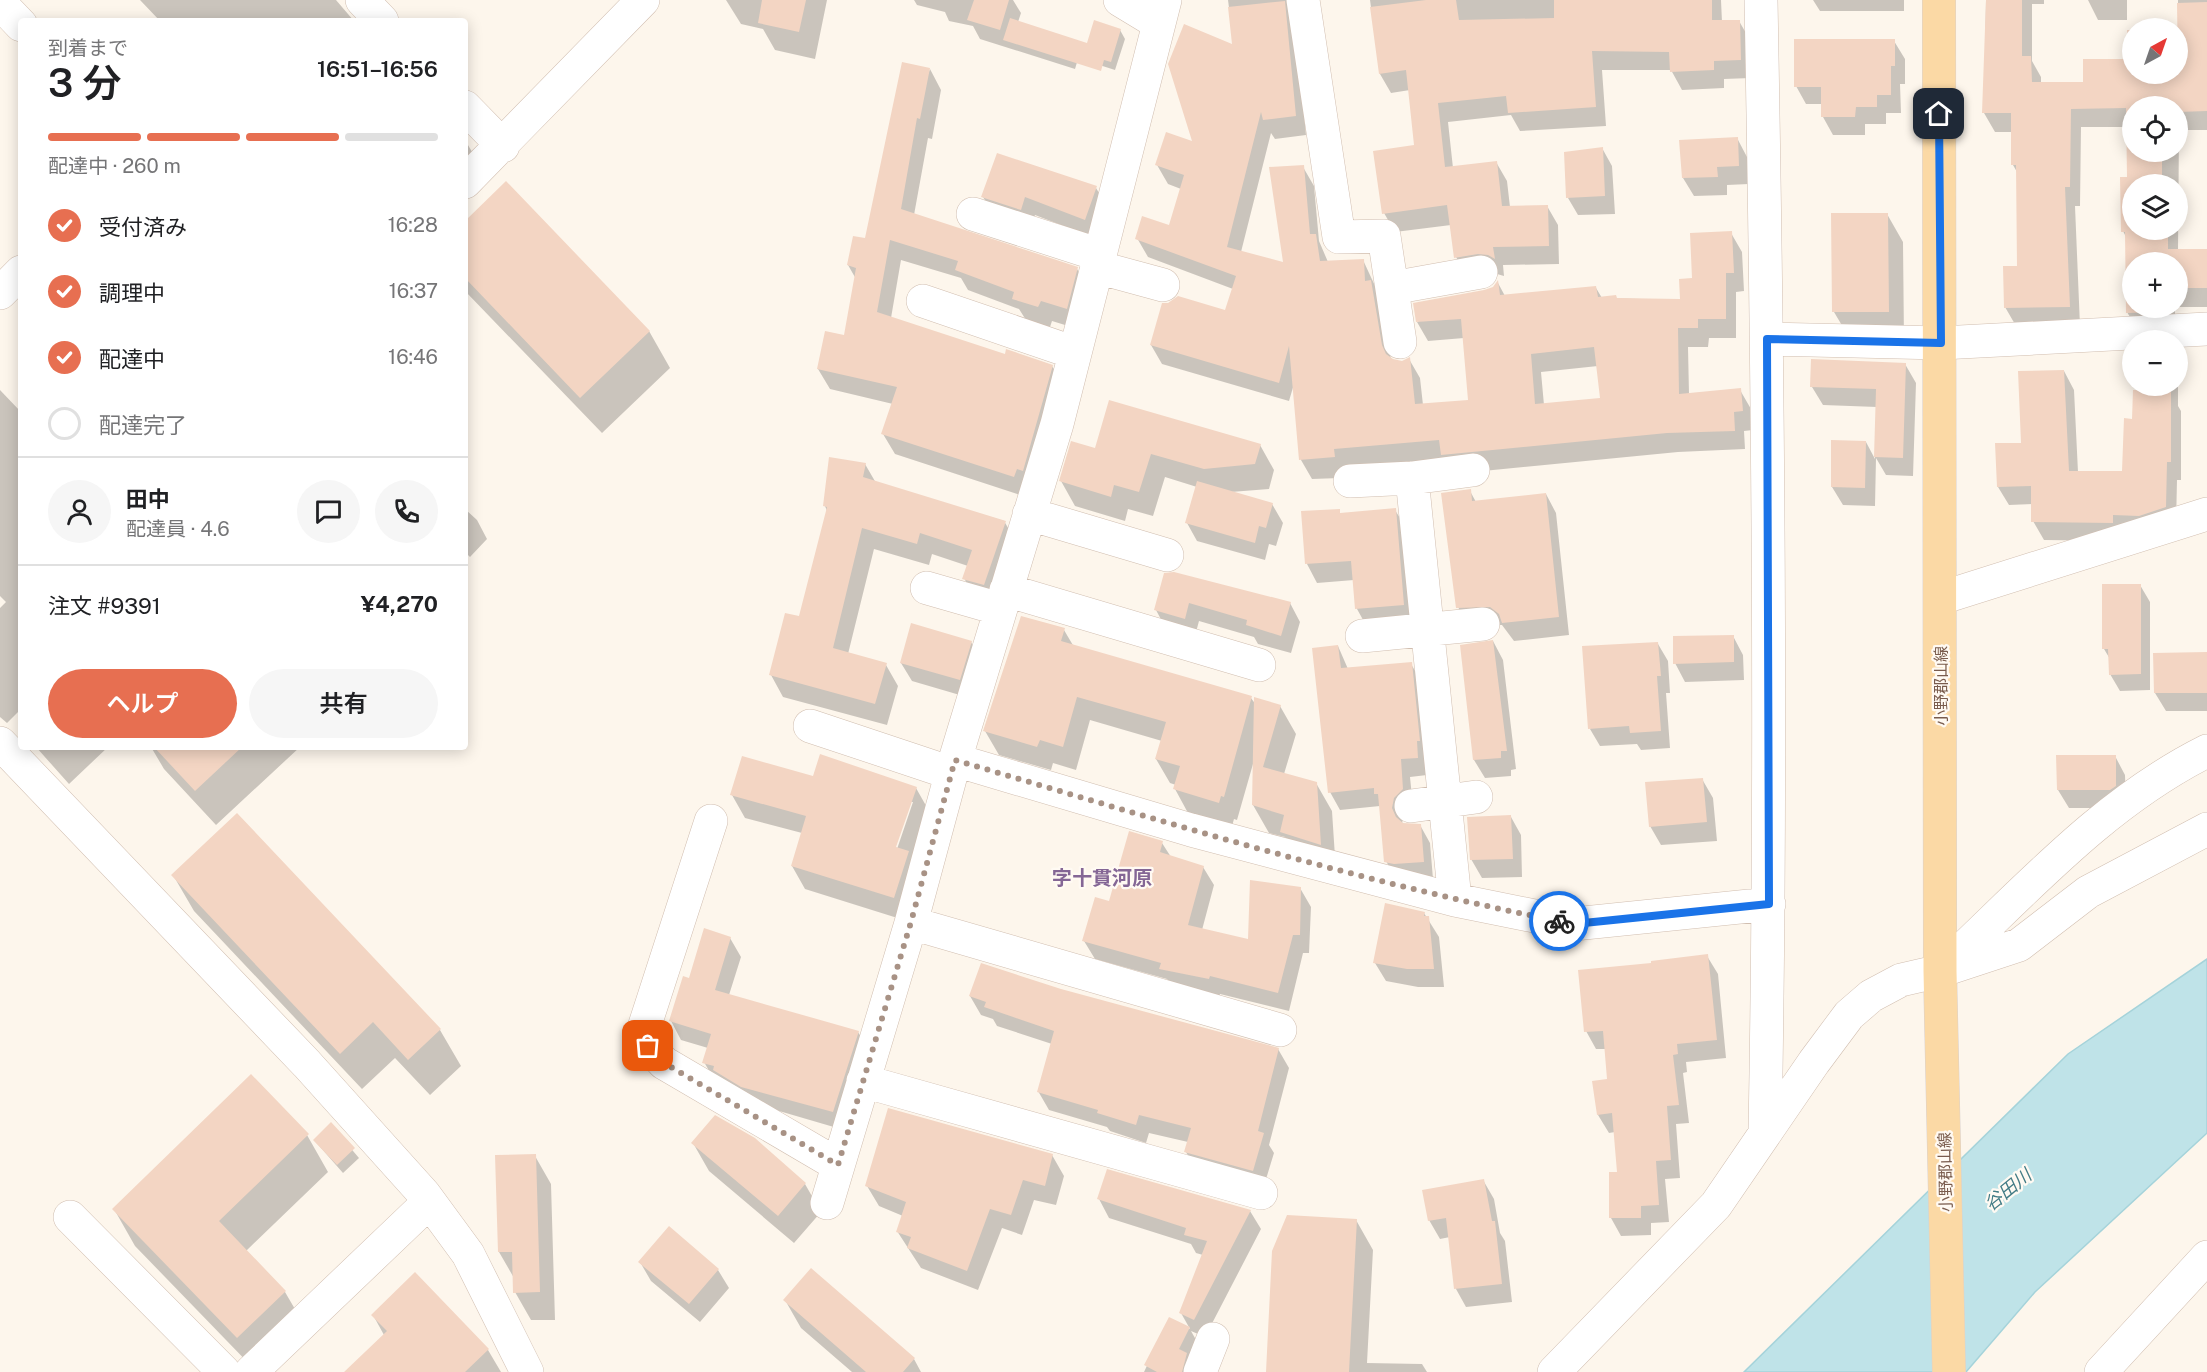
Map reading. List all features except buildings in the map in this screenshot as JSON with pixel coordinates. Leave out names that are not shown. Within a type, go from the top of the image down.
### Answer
[{"type":"main road","name":"小野郡山線","points":[[1939,0],[1940,971],[1949,1372]]},
{"type":"street","points":[[362,0],[379,18]]},
{"type":"street","points":[[468,179],[503,146],[643,0]]},
{"type":"street","points":[[827,1203],[911,922],[953,767],[1058,424],[1161,11],[1120,0]]},
{"type":"street","points":[[1303,0],[1339,237],[1384,236],[1400,342]]},
{"type":"street","points":[[1761,0],[1767,339],[1769,904],[1765,1132]]},
{"type":"street","points":[[0,3],[18,22]]},
{"type":"street","points":[[468,110],[503,146]]},
{"type":"street","points":[[973,214],[1163,285]]},
{"type":"street","points":[[1392,288],[1481,272]]},
{"type":"street","points":[[0,293],[18,275]]},
{"type":"street","points":[[923,301],[1075,353]]},
{"type":"street","points":[[1767,339],[1941,343],[2207,329]]},
{"type":"street","points":[[1350,481],[1412,478],[1473,470]]},
{"type":"street","points":[[1412,478],[1428,629],[1461,800],[1455,900]]},
{"type":"street","points":[[1029,514],[1167,555]]},
{"type":"street","points":[[1941,598],[2207,514]]},
{"type":"street","points":[[927,588],[1003,599],[1259,665]]},
{"type":"street","points":[[1362,636],[1483,624]]},
{"type":"street","points":[[810,726],[953,767],[1455,900],[1574,924],[1769,904]]},
{"type":"street","points":[[0,743],[307,1064],[429,1202],[468,1254],[527,1372]]},
{"type":"street","points":[[1940,971],[2059,855],[2124,802],[2207,751]]},
{"type":"street","points":[[1411,806],[1461,800]]},
{"type":"street","points":[[711,821],[643,1031],[648,1046],[664,1063],[838,1165]]},
{"type":"street","points":[[1554,1372],[1716,1205],[1849,1015],[1871,996],[1901,980],[1940,971],[2019,945],[2088,892],[2207,829]]},
{"type":"street","points":[[911,922],[1280,1030]]},
{"type":"street","points":[[863,1081],[1261,1193]]},
{"type":"street","points":[[251,1372],[429,1202]]},
{"type":"street","points":[[70,1217],[224,1372]]},
{"type":"street","points":[[2101,1372],[2207,1257]]},
{"type":"street","points":[[1200,1372],[1213,1339]]},
{"type":"water","name":"谷田川","points":[[2207,959],[2207,1133],[2035,1292],[1966,1372],[1744,1372],[2068,1054]]},
{"type":"way so far","points":[[648,1046],[664,1063],[838,1165],[911,922],[955,760],[1191,830],[1455,900],[1559,921]]},
{"type":"district","name":"字十貫河原","points":[[1102,878]]},
{"type":"route","points":[[1559,921],[1574,924],[1769,904],[1767,339],[1941,343],[1939,114]]}]
